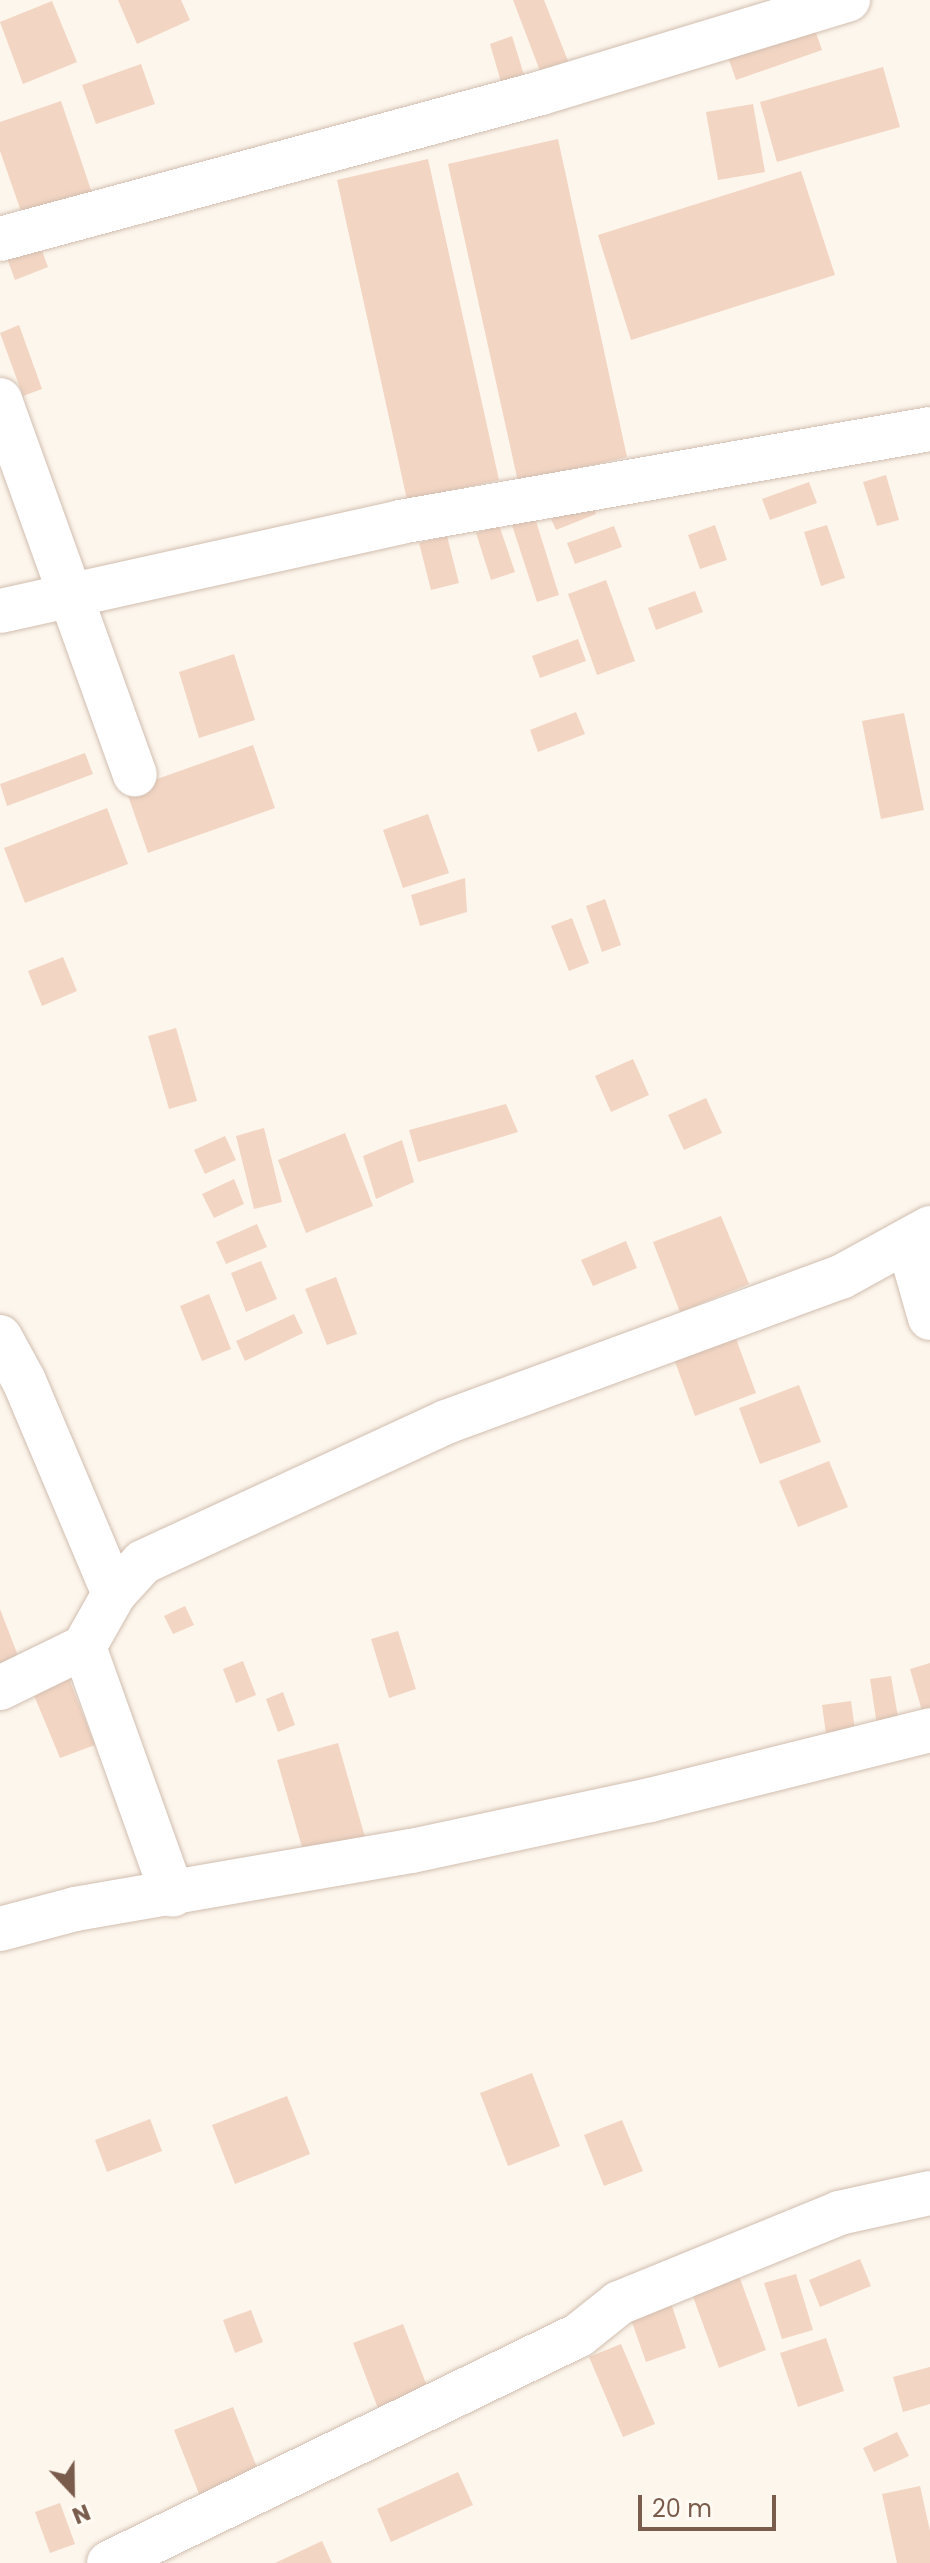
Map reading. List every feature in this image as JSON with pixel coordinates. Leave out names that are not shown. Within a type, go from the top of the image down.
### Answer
[{"type":"street","points":[[0,239],[541,93],[848,0]]},
{"type":"street","points":[[0,400],[73,594],[135,774]]},
{"type":"street","points":[[0,611],[400,522],[930,429]]},
{"type":"street","points":[[0,1688],[84,1647],[114,1594],[143,1562],[446,1422],[841,1277],[919,1234],[930,1318]]},
{"type":"street","points":[[0,1337],[24,1381],[114,1594]]},
{"type":"street","points":[[84,1647],[173,1895]]},
{"type":"street","points":[[0,1929],[75,1909],[173,1895],[634,1803],[930,1730]]},
{"type":"street","points":[[109,2563],[579,2335],[619,2303],[839,2213],[930,2193]]},
{"type":"building","points":[[118,0],[181,0],[190,20],[137,44]]},
{"type":"building","points":[[513,0],[544,0],[568,61],[540,71]]},
{"type":"building","points":[[52,1],[77,62],[23,84],[0,22]]},
{"type":"building","points":[[811,19],[822,50],[736,80],[725,49]]},
{"type":"building","points":[[512,36],[524,75],[501,82],[490,44]]},
{"type":"building","points":[[141,64],[155,104],[96,124],[82,85]]},
{"type":"building","points":[[883,67],[900,127],[777,162],[760,102]]},
{"type":"building","points":[[61,101],[92,193],[23,217],[0,151],[0,122]]},
{"type":"building","points":[[753,104],[765,172],[718,180],[706,112]]},
{"type":"building","points":[[558,139],[627,457],[518,482],[448,164]]},
{"type":"building","points":[[428,159],[499,480],[407,500],[337,180]]},
{"type":"building","points":[[801,171],[835,275],[631,340],[598,235]]},
{"type":"building","points":[[38,240],[48,267],[15,280],[5,253]]},
{"type":"building","points":[[19,325],[42,389],[23,396],[0,333]]},
{"type":"building","points":[[886,475],[899,520],[877,526],[863,482]]},
{"type":"building","points":[[809,482],[817,503],[770,520],[762,499]]},
{"type":"building","points":[[588,493],[596,514],[556,530],[547,510]]},
{"type":"building","points":[[535,518],[559,595],[537,602],[512,525]]},
{"type":"building","points":[[499,525],[515,572],[491,580],[476,533]]},
{"type":"building","points":[[715,525],[727,560],[700,569],[688,535]]},
{"type":"building","points":[[827,525],[845,578],[821,586],[804,532]]},
{"type":"building","points":[[614,526],[622,547],[575,564],[567,543]]},
{"type":"building","points":[[447,536],[459,583],[431,590],[419,543]]},
{"type":"building","points":[[606,580],[635,661],[597,675],[568,594]]},
{"type":"building","points":[[695,591],[703,612],[656,630],[648,608]]},
{"type":"building","points":[[578,639],[586,661],[540,678],[532,656]]},
{"type":"building","points":[[234,654],[255,720],[199,738],[179,672]]},
{"type":"building","points":[[576,712],[585,734],[538,752],[530,730]]},
{"type":"building","points":[[904,713],[924,810],[881,819],[862,721]]},
{"type":"building","points":[[253,745],[275,808],[148,853],[126,790]]},
{"type":"building","points":[[85,753],[93,774],[7,806],[0,784]]},
{"type":"building","points":[[107,808],[128,864],[25,903],[4,848]]},
{"type":"building","points":[[428,814],[449,873],[403,888],[383,830]]},
{"type":"building","points":[[465,878],[467,912],[420,926],[411,895]]},
{"type":"building","points":[[605,899],[621,945],[602,952],[586,906]]},
{"type":"building","points":[[572,918],[589,963],[569,971],[551,926]]},
{"type":"building","points":[[63,957],[77,991],[42,1006],[28,971]]},
{"type":"building","points":[[176,1028],[197,1101],[169,1109],[148,1036]]},
{"type":"building","points":[[633,1059],[649,1095],[611,1112],[595,1076]]},
{"type":"building","points":[[706,1098],[722,1133],[684,1150],[668,1115]]},
{"type":"building","points":[[506,1104],[518,1132],[418,1162],[409,1130]]},
{"type":"building","points":[[264,1128],[282,1202],[254,1209],[236,1136]]},
{"type":"building","points":[[345,1133],[373,1206],[306,1233],[278,1160]]},
{"type":"building","points":[[225,1136],[236,1160],[205,1174],[194,1150]]},
{"type":"building","points":[[402,1140],[414,1182],[376,1199],[363,1156]]},
{"type":"building","points":[[234,1179],[244,1204],[214,1218],[202,1194]]},
{"type":"building","points":[[721,1216],[749,1284],[680,1312],[653,1242]]},
{"type":"building","points":[[257,1224],[267,1247],[226,1264],[216,1242]]},
{"type":"building","points":[[626,1241],[637,1268],[593,1286],[581,1260]]},
{"type":"building","points":[[261,1261],[277,1299],[246,1312],[231,1273]]},
{"type":"building","points":[[336,1277],[357,1334],[327,1345],[305,1289]]},
{"type":"building","points":[[209,1294],[231,1349],[202,1361],[180,1306]]},
{"type":"building","points":[[294,1314],[303,1333],[245,1361],[236,1341]]},
{"type":"building","points":[[735,1336],[756,1393],[695,1416],[674,1359]]},
{"type":"building","points":[[799,1385],[821,1442],[760,1464],[739,1408]]},
{"type":"building","points":[[829,1461],[848,1507],[798,1527],[779,1481]]},
{"type":"building","points":[[185,1606],[194,1625],[173,1634],[164,1616]]},
{"type":"building","points":[[0,1609],[22,1666],[0,1674]]},
{"type":"building","points":[[398,1631],[416,1689],[389,1698],[371,1639]]},
{"type":"building","points":[[243,1661],[256,1695],[236,1703],[223,1669]]},
{"type":"building","points":[[930,1663],[930,1723],[926,1725],[910,1669]]},
{"type":"building","points":[[891,1676],[900,1729],[878,1732],[870,1679]]},
{"type":"building","points":[[69,1679],[95,1745],[60,1758],[33,1693]]},
{"type":"building","points":[[283,1692],[295,1725],[278,1732],[266,1699]]},
{"type":"building","points":[[851,1701],[856,1737],[827,1741],[822,1705]]},
{"type":"building","points":[[338,1743],[365,1837],[304,1854],[277,1760]]},
{"type":"building","points":[[532,2073],[560,2146],[508,2166],[480,2093]]},
{"type":"building","points":[[287,2096],[310,2154],[235,2184],[212,2125]]},
{"type":"building","points":[[150,2119],[162,2151],[107,2172],[95,2140]]},
{"type":"building","points":[[622,2120],[643,2171],[604,2186],[584,2135]]},
{"type":"building","points":[[860,2259],[871,2286],[820,2307],[809,2280]]},
{"type":"building","points":[[796,2274],[813,2330],[782,2339],[764,2283]]},
{"type":"building","points":[[739,2276],[766,2350],[719,2368],[692,2294]]},
{"type":"building","points":[[668,2294],[686,2348],[646,2362],[627,2308]]},
{"type":"building","points":[[251,2310],[263,2342],[235,2353],[223,2320]]},
{"type":"building","points":[[403,2324],[432,2399],[382,2419],[353,2343]]},
{"type":"building","points":[[826,2338],[844,2391],[798,2407],[780,2353]]},
{"type":"building","points":[[621,2344],[655,2424],[623,2437],[589,2357]]},
{"type":"building","points":[[930,2367],[930,2404],[903,2412],[893,2377]]},
{"type":"building","points":[[233,2407],[262,2480],[203,2504],[174,2430]]},
{"type":"building","points":[[897,2432],[909,2456],[874,2472],[863,2448]]},
{"type":"building","points":[[458,2472],[473,2505],[391,2542],[377,2509]]},
{"type":"building","points":[[920,2486],[930,2531],[930,2563],[897,2563],[882,2494]]},
{"type":"building","points":[[60,2503],[75,2544],[50,2553],[35,2512]]},
{"type":"building","points":[[322,2541],[332,2563],[275,2563]]}]
